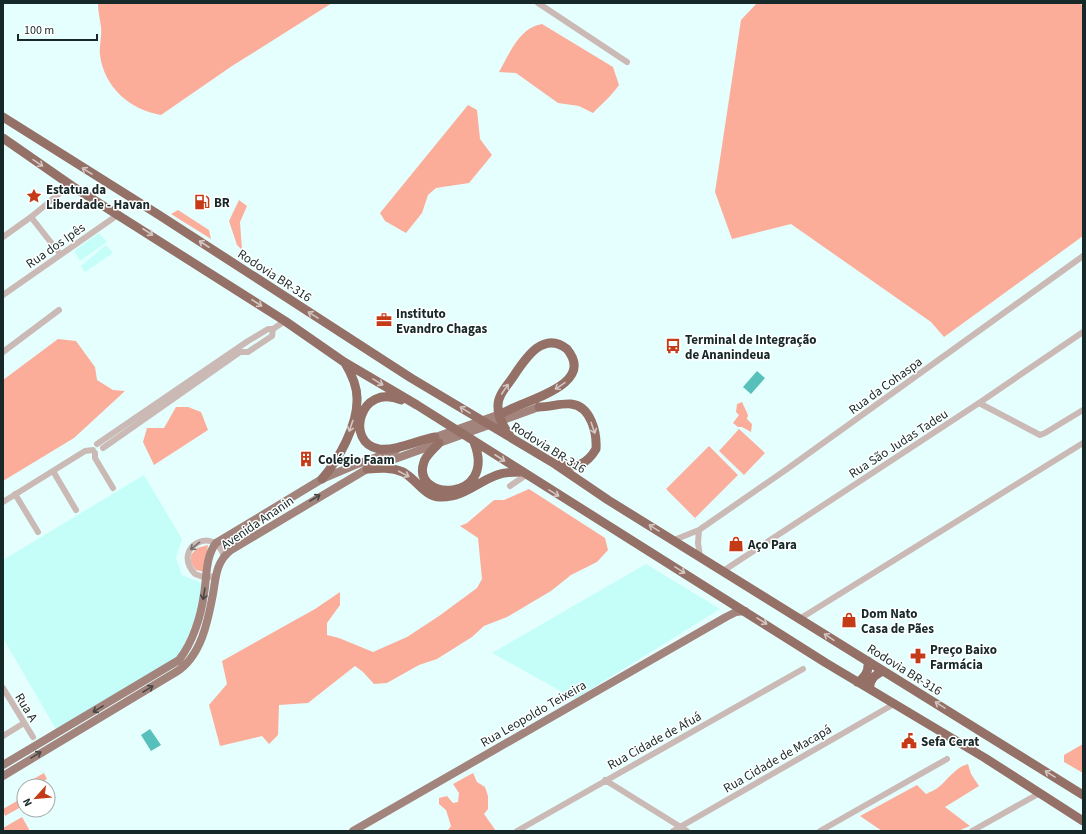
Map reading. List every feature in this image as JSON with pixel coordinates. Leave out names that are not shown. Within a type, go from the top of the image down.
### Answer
[{"type":"highway","name":"Rodovia BR-316","points":[[3,118],[160,215],[411,378],[555,464],[608,500],[801,618],[883,671],[1083,795]]},
{"type":"highway","points":[[3,138],[71,184],[285,321],[344,362],[417,405],[524,474],[1083,820]]},
{"type":"highway","points":[[504,416],[515,406],[551,392],[566,382],[573,371],[574,365],[567,349],[553,342],[539,346],[525,360],[500,396],[498,406],[499,418],[510,437]]},
{"type":"highway","points":[[322,479],[334,466],[343,449],[356,409],[356,388],[344,362]]},
{"type":"highway","points":[[417,405],[396,398],[384,396],[372,401],[366,406],[361,417],[360,429],[364,439],[368,444],[379,449],[400,446],[422,439],[437,440],[424,461],[422,472],[431,487],[442,491],[460,488],[474,477],[479,463],[474,442]]},
{"type":"highway","points":[[539,407],[570,404],[576,405],[585,412],[595,432],[596,450],[585,463],[577,466],[555,464]]},
{"type":"highway","points":[[367,469],[393,468],[403,472],[415,480],[430,495],[438,497],[456,496],[464,493],[502,473],[524,474]]},
{"type":"highway","points":[[858,682],[862,680],[867,673],[868,661]]},
{"type":"highway","points":[[870,689],[872,679],[875,674],[883,671]]},
{"type":"main road","name":"Avenida Ananin","points":[[3,765],[179,660],[188,647],[194,632],[204,596],[210,554],[216,543],[322,479],[355,465],[437,440],[504,416],[539,407]]},
{"type":"main road","name":"Avenida Ananin","points":[[3,776],[183,668],[194,652],[204,631],[210,611],[217,568],[224,557],[276,522],[367,469],[437,440]]},
{"type":"main road","points":[[726,617],[729,610],[729,601]]},
{"type":"main road","name":"Rua Leopoldo Teixeira","points":[[353,831],[726,617],[736,612],[745,611]]},
{"type":"street","points":[[538,3],[628,62]]},
{"type":"street","points":[[3,237],[31,217],[71,184]]},
{"type":"street","name":"Rua dos Ipês","points":[[3,295],[119,214]]},
{"type":"street","points":[[31,217],[60,254]]},
{"type":"street","name":"Rua da Cohaspa","points":[[674,540],[699,530],[787,470],[1083,256]]},
{"type":"street","points":[[3,352],[59,310]]},
{"type":"street","points":[[95,449],[101,453],[103,448],[239,351],[259,335],[268,329],[273,329],[285,321]]},
{"type":"street","points":[[3,502],[85,451],[95,449],[239,351],[248,352],[272,336],[273,329]]},
{"type":"street","name":"Rua São Judas Tadeu","points":[[723,571],[1083,332]]},
{"type":"street","points":[[259,335],[263,342]]},
{"type":"street","points":[[978,403],[1040,435],[1046,433],[1083,410]]},
{"type":"street","points":[[801,618],[1083,443]]},
{"type":"street","points":[[95,449],[95,458],[113,488]]},
{"type":"street","points":[[52,471],[76,510]]},
{"type":"street","points":[[510,486],[524,474]]},
{"type":"street","points":[[15,494],[38,532]]},
{"type":"street","points":[[699,530],[698,543],[700,556]]},
{"type":"street","points":[[215,576],[206,578],[195,574],[191,570],[188,556],[192,547],[206,541],[216,543],[223,552],[224,557]]},
{"type":"street","name":"Rua Cidade de Afuá","points":[[517,831],[803,669]]},
{"type":"street","name":"Rua A","points":[[3,688],[33,737]]},
{"type":"street","name":"Rua Cidade de Macapá","points":[[673,831],[894,704]]},
{"type":"street","points":[[3,736],[24,723]]},
{"type":"street","points":[[820,831],[947,759]]},
{"type":"street","points":[[605,780],[687,831]]},
{"type":"street","points":[[972,831],[1040,793]]},
{"type":"shaded area","points":[[98,3],[332,3],[232,66],[161,115],[139,108],[129,102],[120,95],[107,77],[102,67],[100,55],[101,30]]},
{"type":"shaded area","points":[[757,3],[1080,3],[1083,7],[1083,236],[944,337],[931,322],[791,224],[732,239],[715,192],[741,20]]},
{"type":"shaded area","points":[[542,24],[613,67],[619,85],[593,113],[579,106],[558,103],[516,73],[499,72],[511,50],[521,36],[534,26]]},
{"type":"shaded area","points":[[468,105],[477,110],[480,139],[492,155],[469,183],[436,188],[428,195],[422,213],[406,233],[385,221],[380,213]]},
{"type":"shaded area","points":[[239,200],[247,206],[240,222],[242,250],[237,245],[229,221]]},
{"type":"shaded area","points":[[178,210],[209,230],[211,239],[171,214]]},
{"type":"shaded area","points":[[99,233],[107,242],[80,261],[74,251]]},
{"type":"shaded area","points":[[106,245],[113,253],[85,272],[81,266]]},
{"type":"shaded area","points":[[58,339],[76,341],[95,367],[97,380],[113,390],[125,391],[74,438],[3,481],[3,380]]},
{"type":"shaded area","points":[[742,402],[748,415],[747,419],[752,424],[751,432],[742,427],[738,427],[733,423],[739,415],[736,412],[737,404]]},
{"type":"shaded area","points":[[176,407],[188,407],[201,412],[208,430],[154,465],[143,442],[147,428],[164,428]]},
{"type":"shaded area","points":[[739,429],[765,453],[744,475],[719,451]]},
{"type":"shaded area","points":[[709,446],[738,475],[695,518],[666,489]]},
{"type":"shaded area","points":[[144,475],[182,539],[176,558],[182,575],[203,584],[193,625],[178,657],[57,731],[3,638],[3,560]]},
{"type":"shaded area","points":[[529,489],[605,538],[608,550],[597,562],[571,575],[551,591],[507,617],[484,626],[472,637],[437,659],[419,665],[387,683],[374,684],[355,666],[308,703],[279,705],[278,735],[269,744],[262,736],[220,746],[209,705],[227,684],[222,661],[315,609],[340,592],[340,605],[327,623],[327,635],[339,638],[373,652],[407,637],[477,588],[482,579],[478,538],[460,526],[467,523],[494,500],[504,500]]},
{"type":"shaded area","points":[[208,545],[204,572],[196,570],[191,563],[191,555],[197,548]]},
{"type":"shaded area","points":[[646,564],[720,609],[575,699],[492,653]]},
{"type":"shaded area","points":[[1083,744],[1083,773],[1064,762],[1064,755]]},
{"type":"shaded area","points":[[968,764],[971,774],[979,786],[945,807],[970,826],[958,831],[882,831],[860,816],[917,785],[926,794],[939,787],[953,773],[964,765]]},
{"type":"shaded area","points":[[44,773],[46,778],[35,778]]},
{"type":"shaded area","points":[[473,773],[477,782],[485,787],[488,796],[488,809],[484,814],[496,831],[444,831],[448,830],[451,826],[446,810],[439,804],[439,798],[447,796],[453,803],[458,802],[459,793],[453,784]]},
{"type":"shaded area","points":[[16,802],[16,810],[5,816],[3,809]]},
{"type":"shaded area","points":[[23,818],[30,831],[3,831],[3,828]]},
{"type":"water","points":[[757,371],[765,378],[751,394],[743,387]]},
{"type":"water","points":[[150,729],[161,745],[151,751],[141,735]]},
{"type":"place","name":"Estatua da Liberdade - Havan","points":[[34,196]]},
{"type":"place","name":"BR","points":[[202,202]]},
{"type":"place","name":"Instituto Evandro Chagas","points":[[384,320]]},
{"type":"place","name":"Terminal de Integração de Ananindeua","points":[[673,346]]},
{"type":"place","name":"Colégio Faam","points":[[306,459]]},
{"type":"place","name":"Aço Para","points":[[736,544]]},
{"type":"place","name":"Dom Nato Casa de Pães","points":[[849,620]]},
{"type":"place","name":"Preço Baixo Farmácia","points":[[918,656]]},
{"type":"place","name":"Sefa Cerat","points":[[909,741]]}]
